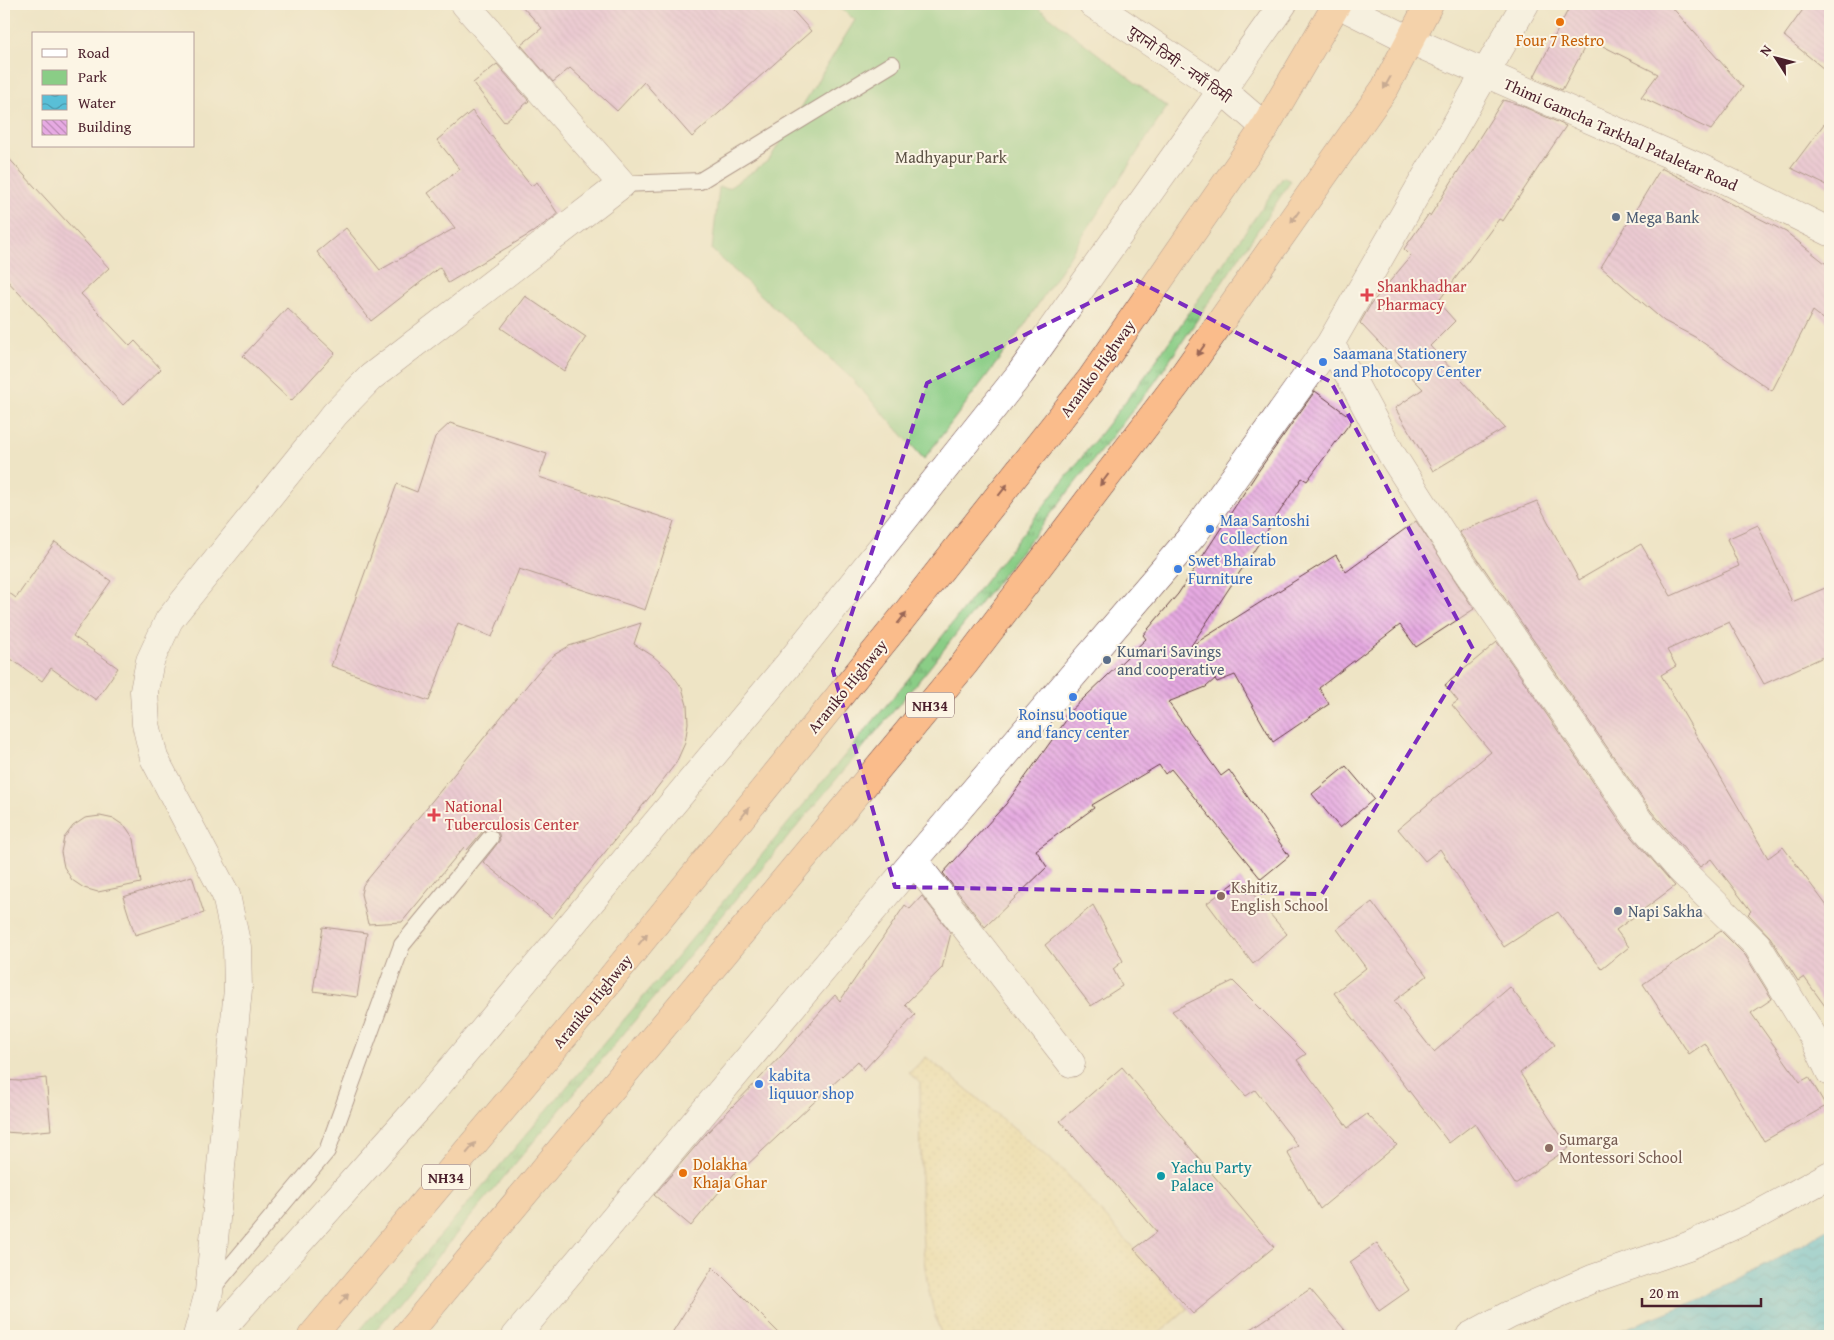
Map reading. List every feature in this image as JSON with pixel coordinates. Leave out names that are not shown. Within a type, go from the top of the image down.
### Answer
[{"type":"highway","name":"Araniko Highway","points":[[312,1336],[579,1018],[900,621],[1091,379],[1265,127],[1338,4]]},
{"type":"highway","name":"NH34","points":[[406,1336],[965,663],[1177,384],[1385,88],[1429,4]]},
{"type":"street","points":[[197,1336],[209,1292],[238,989],[237,947],[226,895],[154,758],[146,724],[144,691],[150,661],[169,620],[335,414],[371,378],[622,184],[465,4]]},
{"type":"street","name":"पुरानो ठिमी - नयाँ ठिमी","points":[[1093,4],[1222,90],[1265,127]]},
{"type":"street","points":[[215,1336],[422,1104],[788,665],[1020,374],[1283,4]]},
{"type":"street","name":"Thimi Gamcha Tarkhal Pataletar Road","points":[[1338,4],[1484,74],[1705,170],[1830,232]]},
{"type":"street","points":[[516,1336],[914,861],[1194,535],[1330,344],[1525,4]]},
{"type":"street","points":[[1330,344],[1352,380],[1392,455],[1482,595],[1639,821],[1679,868],[1757,945],[1814,1038],[1830,1072]]},
{"type":"street","points":[[914,861],[1071,1063]]},
{"type":"street","points":[[1470,1336],[1509,1315],[1592,1280],[1688,1246],[1759,1214],[1830,1175]]},
{"type":"lane","points":[[622,184],[700,181],[892,64]]},
{"type":"lane","points":[[209,1292],[327,1151],[402,945],[490,838]]},
{"type":"highlighted area","points":[[1136,280],[1331,382],[1473,649],[1322,894],[895,887],[833,671],[927,383]]},
{"type":"green space","name":"Madhyapur Park","points":[[835,4],[1033,4],[1167,107],[1022,329],[924,459],[851,378],[712,250],[719,187],[729,188],[769,160],[855,20]]},
{"type":"green space","points":[[1283,177],[1291,181],[1155,382],[926,672],[371,1336],[355,1336],[661,976],[919,666],[1146,375]]},
{"type":"sand","points":[[926,1057],[1065,1172],[1188,1309],[1156,1336],[942,1336],[930,1298],[924,1262],[921,1206],[920,1083],[909,1073]]},
{"type":"water","points":[[1830,1228],[1830,1336],[1606,1336],[1703,1298],[1786,1254]]},
{"type":"building","points":[[520,4],[787,4],[811,31],[692,137],[644,82],[617,111],[570,68],[553,82],[521,45],[542,28]]},
{"type":"building","points":[[1571,4],[1669,4],[1743,87],[1711,130],[1641,97],[1658,74],[1589,39],[1562,90],[1534,77]]},
{"type":"building","points":[[1807,4],[1830,4],[1830,74],[1784,36]]},
{"type":"building","points":[[497,64],[529,101],[504,122],[473,83]]},
{"type":"building","points":[[1503,100],[1520,105],[1566,126],[1503,221],[1499,219],[1438,302],[1455,321],[1430,346],[1505,428],[1433,471],[1395,408],[1423,389],[1360,323],[1371,304],[1411,256],[1404,249],[1428,215],[1430,216]]},
{"type":"building","points":[[472,111],[531,186],[537,182],[558,214],[533,232],[448,283],[440,267],[371,321],[317,252],[346,228],[380,270],[455,228],[428,193],[460,169],[437,140]]},
{"type":"building","points":[[1830,116],[1830,187],[1791,168]]},
{"type":"building","points":[[4,153],[109,268],[81,294],[130,346],[135,341],[161,369],[123,405],[4,277]]},
{"type":"building","points":[[1661,168],[1786,232],[1830,267],[1830,324],[1813,311],[1772,391],[1695,337],[1664,321],[1601,267]]},
{"type":"building","points":[[525,296],[586,337],[564,371],[501,328]]},
{"type":"building","points":[[287,308],[335,353],[291,401],[243,356]]},
{"type":"building","points":[[1315,391],[1353,419],[1307,481],[1302,478],[1191,646],[1336,555],[1346,572],[1416,521],[1474,609],[1416,647],[1400,625],[1319,688],[1329,704],[1273,742],[1235,675],[1217,682],[1215,679],[1206,687],[1168,702],[1221,776],[1229,770],[1289,856],[1261,879],[1171,769],[1165,774],[1159,765],[1092,805],[1094,808],[1036,850],[1047,867],[985,927],[943,873],[1006,804],[1067,719],[1065,716],[1146,639],[1143,635],[1178,594],[1257,473]]},
{"type":"building","points":[[450,423],[547,454],[539,477],[674,521],[645,610],[519,569],[492,637],[458,623],[429,701],[331,666],[397,484],[417,492],[435,437]]},
{"type":"building","points":[[1537,501],[1579,580],[1641,544],[1671,596],[1739,566],[1727,539],[1758,525],[1792,602],[1830,586],[1830,654],[1764,684],[1729,622],[1667,650],[1676,666],[1661,675],[1768,858],[1783,847],[1830,910],[1830,1013],[1804,977],[1798,981],[1770,937],[1748,914],[1751,911],[1711,859],[1700,867],[1651,811],[1459,532]]},
{"type":"building","points":[[55,542],[111,581],[73,636],[118,668],[96,700],[51,668],[42,681],[4,654],[4,589],[16,598]]},
{"type":"building","points":[[641,623],[634,644],[653,656],[670,671],[682,688],[687,705],[688,723],[685,743],[676,763],[552,918],[483,862],[500,840],[496,830],[491,828],[483,831],[467,850],[464,847],[402,922],[368,924],[361,894],[363,885],[538,672],[554,655],[569,646]]},
{"type":"building","points":[[1497,642],[1626,830],[1675,886],[1616,930],[1629,947],[1602,969],[1558,912],[1504,947],[1440,849],[1425,861],[1398,829],[1491,752],[1452,705],[1458,701],[1445,685]]},
{"type":"building","points":[[1346,766],[1374,799],[1340,828],[1312,794]]},
{"type":"building","points":[[100,816],[114,819],[126,827],[134,839],[141,883],[98,892],[84,888],[72,880],[64,867],[61,852],[64,838],[73,826],[85,818]]},
{"type":"building","points":[[192,876],[204,913],[135,935],[123,897]]},
{"type":"building","points":[[1240,879],[1287,934],[1253,964],[1207,903]]},
{"type":"building","points":[[922,896],[951,933],[942,968],[905,1004],[915,1015],[864,1070],[858,1061],[746,1166],[743,1163],[691,1226],[654,1195],[706,1134],[784,1053],[835,995],[840,1001],[905,905],[910,909]]},
{"type":"building","points":[[1372,902],[1427,976],[1394,1001],[1434,1052],[1510,987],[1555,1045],[1520,1073],[1569,1148],[1515,1184],[1475,1123],[1449,1143],[1334,993],[1366,968],[1337,929]]},
{"type":"building","points":[[1093,905],[1123,961],[1113,969],[1122,986],[1091,1006],[1045,945]]},
{"type":"building","points":[[323,927],[367,933],[357,997],[313,991]]},
{"type":"building","points":[[1721,931],[1745,955],[1772,999],[1751,1013],[1800,1082],[1809,1077],[1826,1106],[1764,1141],[1705,1043],[1689,1054],[1643,984]]},
{"type":"building","points":[[1233,981],[1306,1054],[1297,1060],[1348,1128],[1367,1114],[1397,1145],[1320,1209],[1287,1152],[1298,1146],[1255,1090],[1246,1096],[1172,1011]]},
{"type":"building","name":"Yachu Party Palace","points":[[1122,1067],[1274,1247],[1193,1314],[1134,1249],[1157,1232],[1060,1121]]},
{"type":"building","points":[[46,1078],[51,1130],[19,1133],[4,1132],[4,1080],[19,1081]]},
{"type":"building","points":[[1377,1243],[1409,1290],[1379,1311],[1350,1262]]},
{"type":"building","points":[[713,1267],[782,1336],[670,1336]]},
{"type":"building","points":[[1310,1289],[1350,1336],[1241,1336]]},
{"type":"place","name":"Four 7 Restro","points":[[1560,22]]},
{"type":"place","name":"Mega Bank","points":[[1616,217]]},
{"type":"place","name":"Shankhadhar Pharmacy","points":[[1367,295]]},
{"type":"place","name":"Saamana Stationery and Photocopy Center","points":[[1323,362]]},
{"type":"place","name":"Maa Santoshi Collection","points":[[1210,529]]},
{"type":"place","name":"Swet Bhairab Furniture","points":[[1178,569]]},
{"type":"place","name":"Kumari Savings and cooperative","points":[[1107,660]]},
{"type":"place","name":"Roinsu bootique and fancy center","points":[[1073,697]]},
{"type":"place","name":"National Tuberculosis Center","points":[[434,815]]},
{"type":"place","name":"Kshitiz English School","points":[[1221,896]]},
{"type":"place","name":"Napi Sakha","points":[[1618,911]]},
{"type":"place","name":"kabita liquuor shop","points":[[759,1084]]},
{"type":"place","name":"Sumarga Montessori School","points":[[1549,1148]]},
{"type":"place","name":"Dolakha Khaja Ghar","points":[[683,1173]]},
{"type":"place","name":"Yachu Party Palace","points":[[1161,1176]]}]
